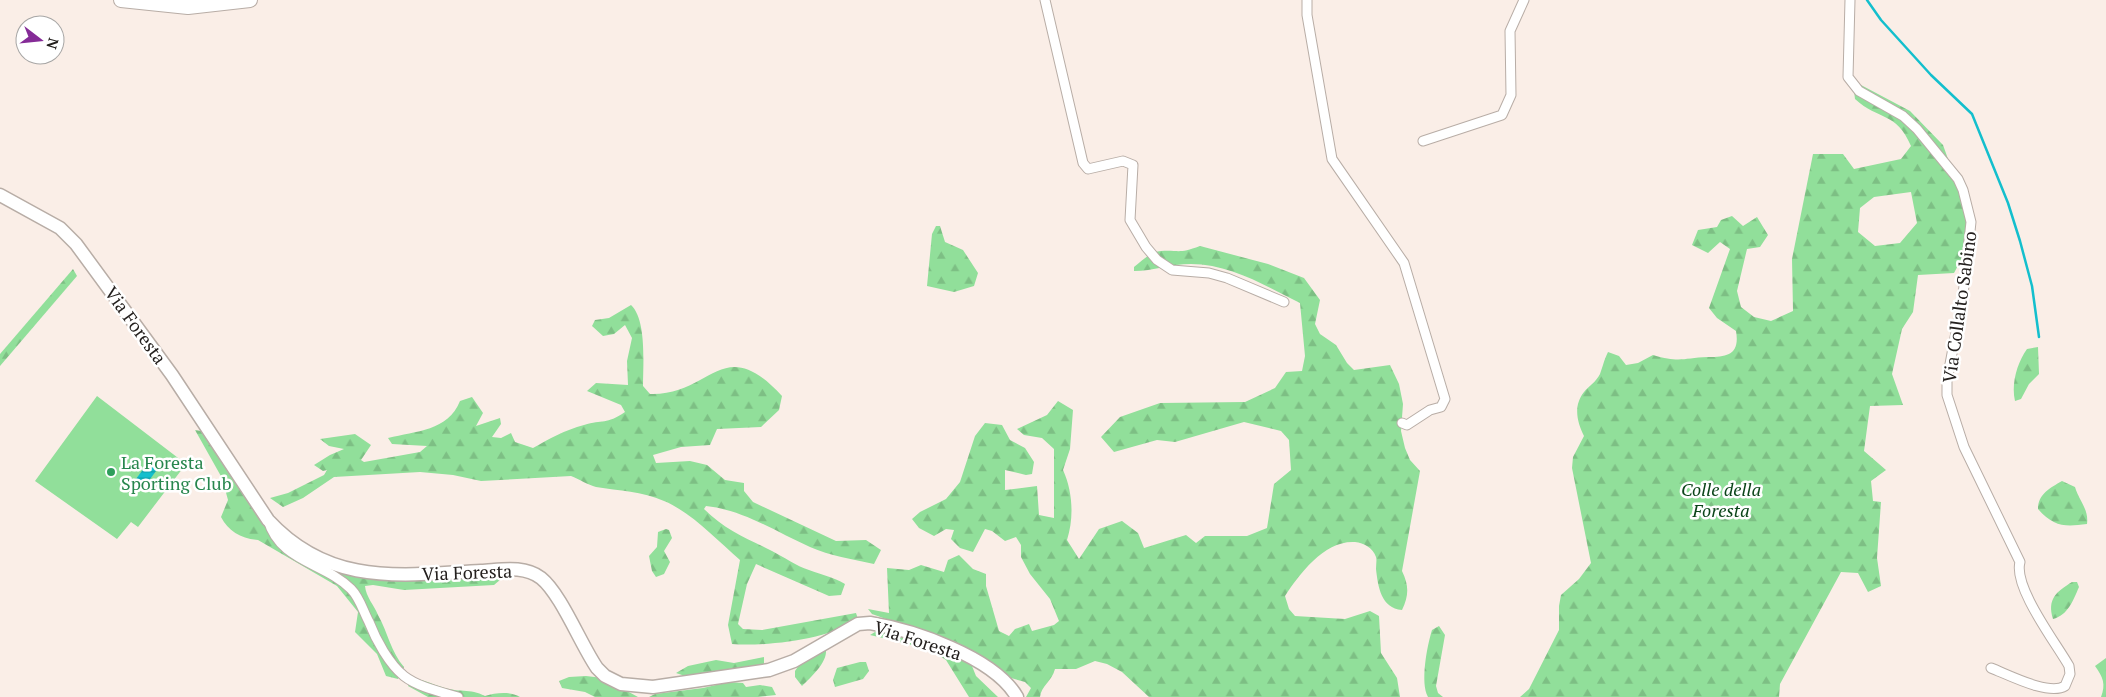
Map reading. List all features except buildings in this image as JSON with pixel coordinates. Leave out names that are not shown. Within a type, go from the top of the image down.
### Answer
[{"type":"main road","points":[[121,0],[188,7],[250,0]]},
{"type":"main road","name":"Via Foresta","points":[[0,195],[60,228],[76,244],[172,375],[268,520],[281,534],[294,543],[350,570],[396,575],[508,569],[535,574],[556,596],[597,668],[605,676],[621,684],[653,687],[769,670],[794,661],[858,624],[870,623],[942,644],[966,654],[999,677],[1017,697]]},
{"type":"street","points":[[1045,0],[1083,163],[1088,168],[1123,161],[1132,165],[1130,220],[1146,247],[1157,260],[1172,270],[1227,278],[1284,302]]},
{"type":"street","points":[[1307,0],[1307,15],[1332,158],[1336,168],[1404,263],[1445,399],[1441,407],[1430,410],[1407,425],[1402,422]]},
{"type":"street","points":[[1423,141],[1502,115],[1512,95],[1510,31],[1524,0]]},
{"type":"street","name":"Via Collalto Sabino","points":[[1850,0],[1848,77],[1859,91],[1903,116],[1918,129],[1958,179],[1969,208],[1971,222],[1964,295],[1947,380],[1947,395],[1964,447],[2020,562],[2019,574],[2027,593],[2069,666],[2070,674],[2065,686],[2056,690],[2030,683],[1991,668]]},
{"type":"street","points":[[268,520],[272,534],[296,556],[339,579],[355,594],[369,624],[399,671],[418,683],[458,697]]},
{"type":"green space","name":"Colle della Foresta","points":[[1861,85],[1910,111],[1943,145],[1969,217],[1961,260],[1954,273],[1918,275],[1913,312],[1902,329],[1892,374],[1903,405],[1870,406],[1864,451],[1886,470],[1871,481],[1873,501],[1881,502],[1877,558],[1881,586],[1868,592],[1858,573],[1841,572],[1780,684],[1779,697],[1520,697],[1529,689],[1559,630],[1561,595],[1579,579],[1591,563],[1572,468],[1573,457],[1584,436],[1577,414],[1578,403],[1581,397],[1600,374],[1608,352],[1619,356],[1626,365],[1638,363],[1653,355],[1669,359],[1681,359],[1721,356],[1731,353],[1736,345],[1736,331],[1717,318],[1709,308],[1730,249],[1720,242],[1708,253],[1692,245],[1698,230],[1717,227],[1721,220],[1732,216],[1743,226],[1757,217],[1768,235],[1760,247],[1747,249],[1737,291],[1741,307],[1754,317],[1771,321],[1793,311],[1792,259],[1813,154],[1843,154],[1854,169],[1901,159],[1911,146],[1899,127],[1855,99],[1854,91]],"holes":[[[1911,192],[1917,223],[1900,243],[1875,246],[1858,232],[1860,208],[1874,197]]]},
{"type":"green space","points":[[936,226],[940,226],[945,242],[963,250],[978,273],[974,286],[954,292],[927,286],[932,234]]},
{"type":"green space","points":[[1200,246],[1268,264],[1304,278],[1320,300],[1315,324],[1320,334],[1336,345],[1347,363],[1354,370],[1390,365],[1399,384],[1403,404],[1401,431],[1405,448],[1410,460],[1420,471],[1402,571],[1407,590],[1402,610],[1389,605],[1382,596],[1377,576],[1376,558],[1373,551],[1365,545],[1355,542],[1334,546],[1324,552],[1306,568],[1285,596],[1289,609],[1295,616],[1345,619],[1370,611],[1379,616],[1381,653],[1397,678],[1400,697],[1149,697],[1122,672],[1107,664],[1095,661],[1076,669],[1055,669],[1052,677],[1042,690],[1040,697],[1026,697],[1031,688],[1025,682],[1011,678],[956,642],[872,614],[868,609],[889,613],[887,568],[909,570],[921,565],[944,572],[948,560],[959,555],[973,569],[986,574],[986,586],[999,631],[1009,636],[1015,629],[1029,624],[1032,631],[1054,625],[1059,621],[1050,599],[1030,574],[1021,557],[1021,545],[1016,537],[1005,541],[992,531],[985,529],[973,552],[960,548],[951,539],[954,530],[946,529],[934,536],[919,528],[912,519],[920,512],[946,499],[960,482],[975,436],[985,423],[1002,425],[1010,440],[1025,448],[1034,462],[1032,474],[1026,475],[1005,470],[1005,490],[1037,486],[1039,515],[1054,518],[1054,449],[1042,438],[1024,435],[1017,429],[1047,415],[1058,401],[1073,410],[1070,449],[1063,470],[1071,496],[1071,523],[1067,540],[1079,559],[1099,529],[1122,521],[1138,533],[1144,548],[1186,535],[1196,543],[1205,536],[1247,536],[1267,528],[1274,484],[1291,470],[1289,440],[1281,431],[1244,422],[1175,442],[1157,440],[1114,452],[1101,437],[1120,417],[1160,403],[1245,402],[1275,388],[1286,372],[1302,371],[1305,356],[1300,303],[1247,277],[1205,265],[1176,265],[1134,271],[1134,267],[1157,251],[1183,251]]},
{"type":"green space","points":[[73,269],[77,276],[0,366],[0,354]]},
{"type":"green space","points":[[631,305],[640,321],[643,343],[643,386],[650,394],[671,392],[730,367],[745,369],[762,377],[782,396],[779,410],[761,427],[717,429],[710,445],[681,447],[653,455],[656,463],[690,461],[707,465],[725,480],[744,483],[744,491],[753,502],[836,541],[866,540],[881,550],[874,564],[833,555],[810,547],[760,522],[734,512],[706,506],[704,509],[720,523],[736,533],[799,566],[845,584],[841,595],[829,596],[756,564],[747,584],[738,624],[743,629],[762,630],[856,613],[858,619],[832,632],[798,640],[746,645],[732,644],[728,625],[740,560],[684,512],[664,501],[647,495],[596,487],[571,476],[481,481],[453,475],[420,472],[334,477],[303,498],[283,507],[270,498],[288,493],[324,475],[327,470],[323,471],[314,465],[344,449],[329,446],[320,439],[355,434],[371,445],[361,460],[364,462],[420,452],[427,446],[392,444],[388,438],[420,431],[439,424],[455,411],[460,401],[472,397],[483,413],[476,426],[500,418],[501,424],[492,437],[501,438],[511,433],[515,442],[533,448],[570,429],[619,416],[625,412],[621,405],[587,391],[596,383],[628,385],[627,361],[632,338],[625,325],[614,334],[603,336],[592,326],[595,320],[609,318]]},
{"type":"green space","points":[[2038,347],[2039,374],[2029,384],[2021,399],[2015,401],[2014,381],[2020,361],[2027,349]]},
{"type":"green space","name":"La Foresta Sporting Club","points":[[97,396],[186,464],[138,527],[131,522],[117,539],[35,481]]},
{"type":"green space","points":[[195,430],[201,431],[245,495],[331,570],[398,580],[494,575],[501,579],[494,585],[404,590],[373,585],[365,586],[393,649],[404,667],[398,679],[386,676],[377,654],[355,632],[358,612],[337,586],[258,540],[246,538],[227,526],[221,517],[228,500],[222,478]]},
{"type":"green space","points":[[2062,481],[2075,487],[2087,514],[2087,524],[2060,524],[2049,519],[2038,509],[2042,495]]},
{"type":"green space","points":[[666,529],[669,530],[672,538],[664,551],[670,562],[664,574],[656,577],[652,571],[649,556],[657,547],[658,532]]},
{"type":"green space","points":[[2072,582],[2077,582],[2079,587],[2072,602],[2063,614],[2053,619],[2051,606],[2054,597],[2061,589]]},
{"type":"green space","points":[[1439,626],[1445,635],[1436,686],[1438,693],[1443,697],[1428,697],[1424,674],[1426,655],[1432,630]]},
{"type":"green space","points":[[880,629],[957,654],[972,666],[976,676],[998,697],[969,697],[946,660],[929,649],[870,635]]},
{"type":"green space","points":[[826,650],[826,655],[821,665],[802,686],[795,677],[795,671],[808,658]]},
{"type":"green space","points":[[764,657],[764,664],[743,671],[685,676],[676,673],[688,666],[716,660],[734,663]]},
{"type":"green space","points":[[2106,658],[2106,697],[2101,697],[2103,681],[2095,666]]},
{"type":"green space","points":[[866,662],[869,671],[863,679],[835,687],[833,680],[837,668]]},
{"type":"green space","points":[[569,677],[603,678],[638,697],[595,697],[585,692],[562,688],[559,681]]},
{"type":"green space","points":[[411,678],[423,680],[448,689],[474,692],[485,696],[502,693],[520,697],[428,697],[408,686]]},
{"type":"green space","points":[[729,682],[743,683],[746,687],[760,685],[772,687],[776,695],[758,697],[649,697],[655,694],[703,688]]},
{"type":"water","points":[[150,460],[159,467],[142,490],[133,483]]},
{"type":"waterway","points":[[1867,0],[1881,20],[1931,75],[1972,114],[2008,203],[2020,241],[2032,286],[2039,337]]},
{"type":"place","name":"La Foresta Sporting Club","points":[[111,472]]}]
